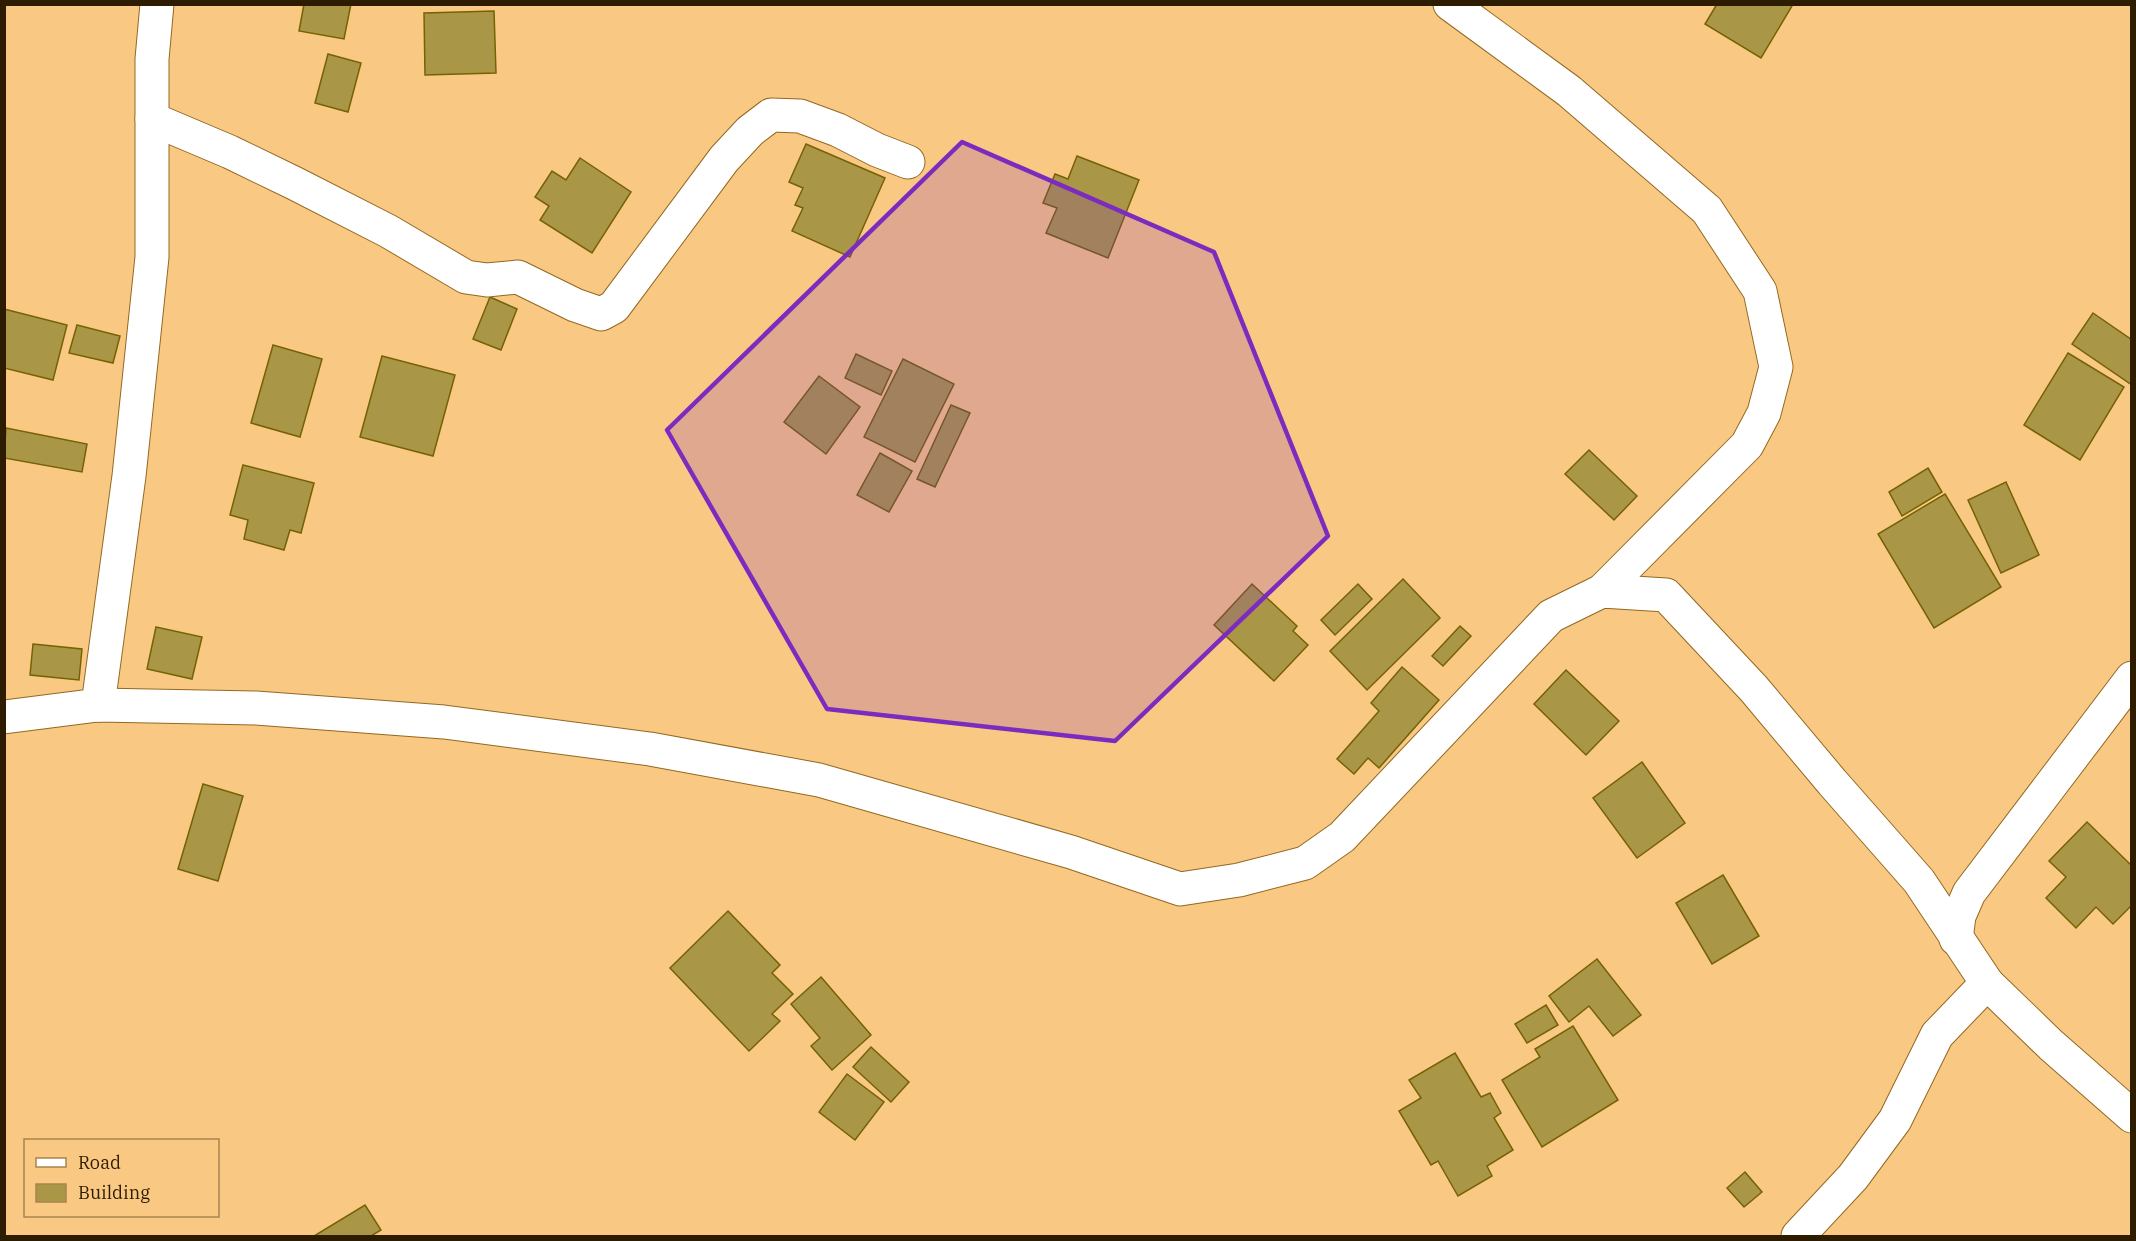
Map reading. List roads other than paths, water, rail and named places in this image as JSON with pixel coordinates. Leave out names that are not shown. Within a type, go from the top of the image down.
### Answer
[{"type":"street","points":[[98,705],[129,476],[152,257],[152,59],[157,4]]},
{"type":"street","points":[[4,717],[98,705],[256,708],[444,722],[650,749],[819,780],[1071,852],[1180,889],[1239,880],[1305,863],[1342,837],[1551,616],[1602,591],[1747,445],[1764,413],[1776,367],[1760,291],[1707,210],[1569,91],[1450,4]]},
{"type":"street","points":[[152,119],[230,152],[294,183],[387,231],[466,277],[487,280],[518,277],[575,305],[601,314],[614,307],[724,159],[750,131],[771,115],[800,116],[838,130],[877,150],[908,162]]},
{"type":"street","points":[[1602,591],[1666,595],[1754,689],[1918,881],[1987,983],[2051,1045],[2132,1116]]},
{"type":"street","points":[[1956,939],[1959,916],[1969,893],[2132,678]]},
{"type":"street","points":[[1798,1236],[1853,1177],[1895,1120],[1937,1035],[1987,983]]}]
